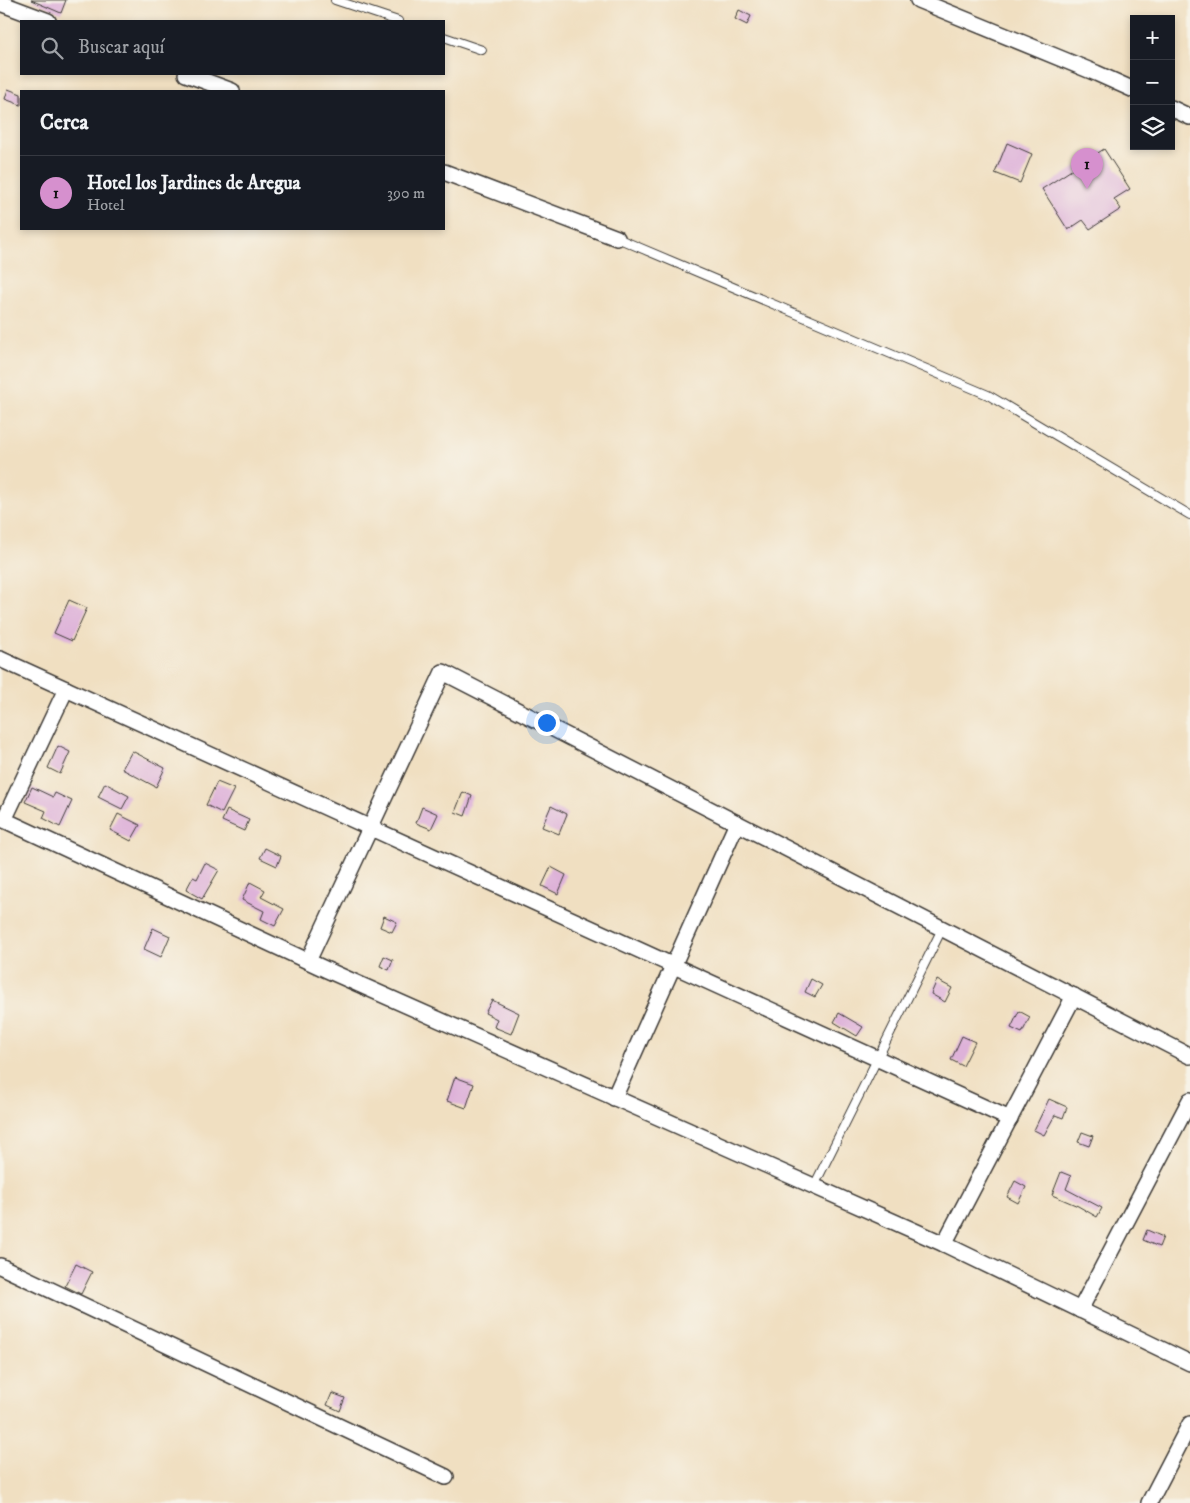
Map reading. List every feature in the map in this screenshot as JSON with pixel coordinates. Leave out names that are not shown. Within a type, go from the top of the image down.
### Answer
[{"type":"street","points":[[918,0],[1096,72],[1130,88]]},
{"type":"street","points":[[0,3],[45,20]]},
{"type":"street","points":[[189,75],[229,90]]},
{"type":"street","points":[[1175,110],[1190,117]]},
{"type":"street","points":[[445,172],[617,238]]},
{"type":"street","points":[[0,659],[1010,1119]]},
{"type":"street","points":[[308,961],[443,672],[1190,1056]]},
{"type":"street","points":[[66,689],[2,819],[308,961],[944,1244],[1190,1363]]},
{"type":"street","points":[[614,1098],[737,823]]},
{"type":"street","points":[[944,1244],[1074,996]]},
{"type":"street","points":[[1080,1310],[1190,1100]]},
{"type":"street","points":[[0,1266],[446,1476]]},
{"type":"street","points":[[1148,1503],[1190,1424]]},
{"type":"lane","points":[[335,0],[395,20]]},
{"type":"lane","points":[[445,37],[482,50]]},
{"type":"lane","points":[[617,238],[988,395],[1190,515]]},
{"type":"lane","points":[[814,1186],[942,929]]},
{"type":"building","points":[[31,0],[66,0],[61,13]]},
{"type":"building","points":[[739,10],[751,16],[747,25],[735,19]]},
{"type":"building","points":[[8,89],[20,94],[20,105],[5,99]]},
{"type":"building","points":[[1007,143],[1032,154],[1020,183],[995,173]]},
{"type":"building","points":[[1104,149],[1130,189],[1114,199],[1121,209],[1090,229],[1083,220],[1068,230],[1042,189]]},
{"type":"building","points":[[69,600],[87,608],[72,641],[54,633]]},
{"type":"building","points":[[58,746],[70,752],[60,774],[48,768]]},
{"type":"building","points":[[132,751],[165,768],[156,787],[122,769]]},
{"type":"building","points":[[217,782],[234,789],[222,813],[206,805]]},
{"type":"building","points":[[105,783],[129,796],[122,809],[98,797]]},
{"type":"building","points":[[32,787],[53,797],[55,793],[72,801],[60,827],[43,818],[46,811],[25,802]]},
{"type":"building","points":[[463,792],[472,796],[465,816],[455,812]]},
{"type":"building","points":[[551,806],[567,814],[559,834],[542,827]]},
{"type":"building","points":[[422,807],[438,814],[431,829],[416,823]]},
{"type":"building","points":[[227,810],[249,820],[244,831],[222,821]]},
{"type":"building","points":[[118,814],[140,825],[131,841],[110,830]]},
{"type":"building","points":[[265,848],[281,856],[277,866],[260,858]]},
{"type":"building","points":[[205,863],[219,870],[202,899],[186,890],[193,877],[197,879]]},
{"type":"building","points":[[551,867],[566,875],[558,894],[542,886]]},
{"type":"building","points":[[250,882],[265,890],[261,897],[284,909],[275,926],[261,919],[264,911],[242,900]]},
{"type":"building","points":[[384,916],[397,922],[392,932],[380,927]]},
{"type":"building","points":[[153,928],[170,936],[161,957],[144,949]]},
{"type":"building","points":[[384,956],[393,960],[389,970],[380,966]]},
{"type":"building","points":[[811,979],[822,985],[815,997],[805,992]]},
{"type":"building","points":[[937,980],[952,988],[945,1002],[931,994]]},
{"type":"building","points":[[492,1000],[519,1013],[511,1034],[494,1027],[497,1019],[485,1013]]},
{"type":"building","points":[[1019,1011],[1030,1017],[1022,1033],[1011,1028]]},
{"type":"building","points":[[839,1013],[863,1027],[857,1036],[834,1022]]},
{"type":"building","points":[[962,1036],[975,1042],[963,1066],[951,1060]]},
{"type":"building","points":[[455,1077],[474,1084],[466,1108],[447,1101]]},
{"type":"building","points":[[1049,1099],[1067,1107],[1063,1118],[1055,1115],[1044,1135],[1034,1130]]},
{"type":"building","points":[[1082,1132],[1093,1136],[1089,1146],[1078,1142]]},
{"type":"building","points":[[1061,1172],[1071,1176],[1066,1189],[1102,1208],[1097,1217],[1078,1206],[1052,1195]]},
{"type":"building","points":[[1015,1181],[1026,1187],[1018,1203],[1007,1197]]},
{"type":"building","points":[[1147,1230],[1163,1237],[1159,1247],[1143,1240]]},
{"type":"building","points":[[76,1264],[92,1272],[81,1294],[65,1286]]},
{"type":"building","points":[[332,1393],[345,1398],[340,1411],[327,1405]]},
{"type":"place","name":"Hotel los Jardines de Aregua","points":[[1087,189]]}]
